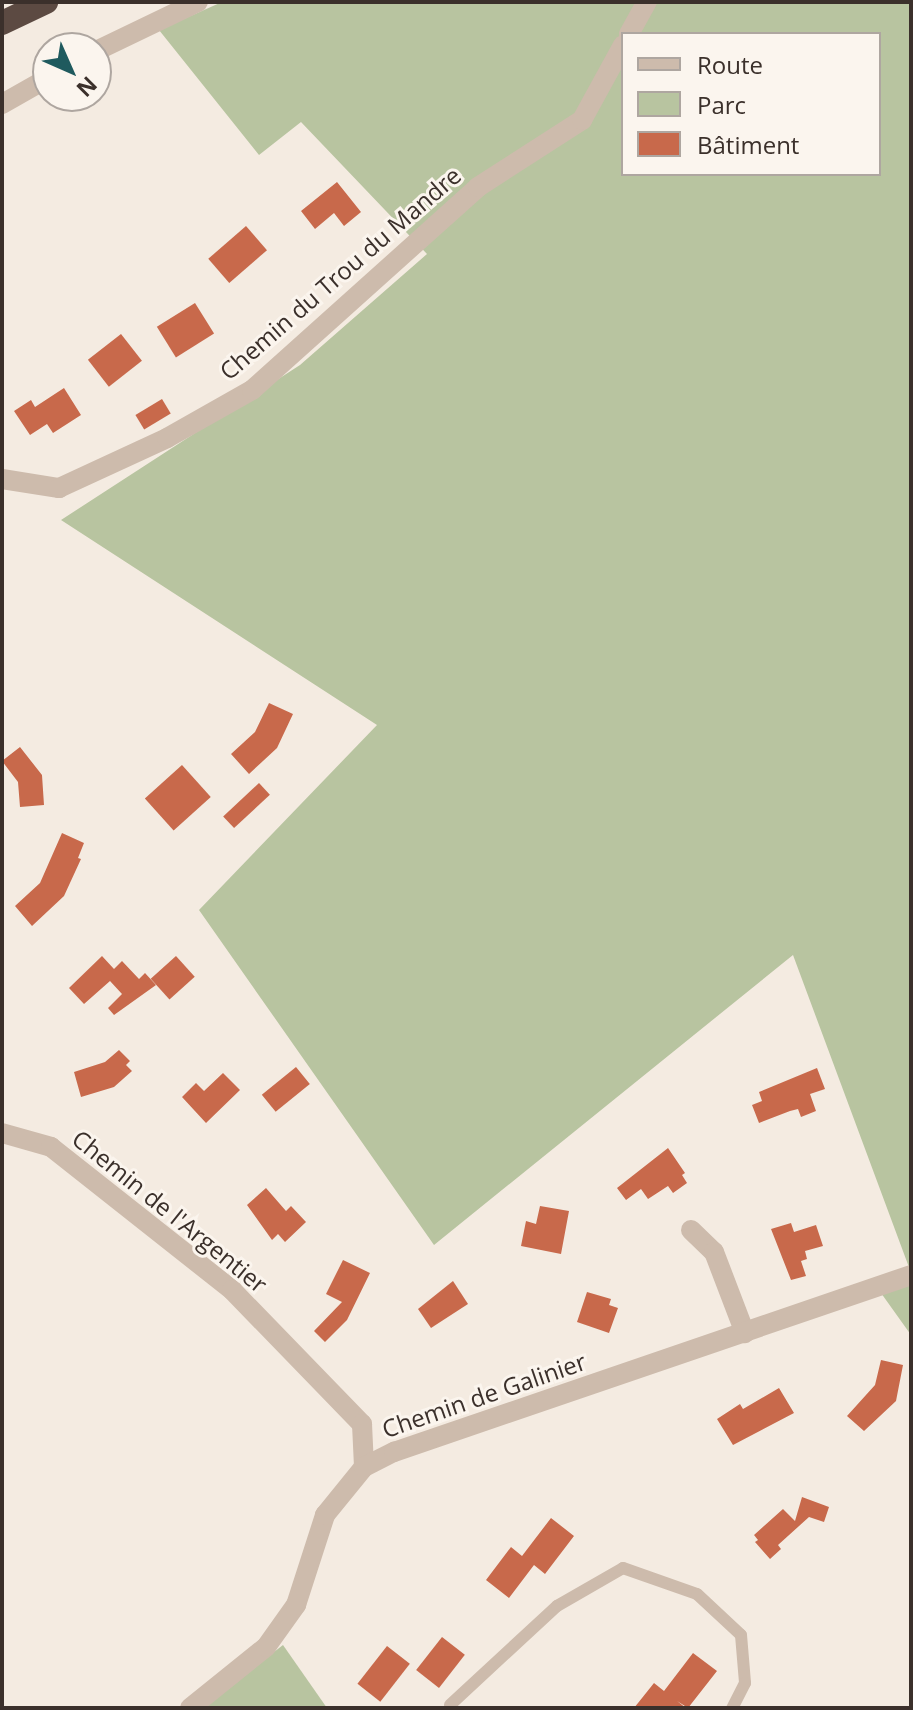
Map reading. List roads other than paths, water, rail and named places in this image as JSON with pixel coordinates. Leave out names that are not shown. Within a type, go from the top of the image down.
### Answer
[{"type":"highway","points":[[2,23],[46,2]]},
{"type":"street","points":[[112,43],[198,2]]},
{"type":"street","points":[[630,32],[647,2]]},
{"type":"street","name":"Chemin du Trou du Mandre","points":[[2,479],[59,488],[167,438],[252,390],[478,187],[582,120],[621,49]]},
{"type":"street","points":[[2,104],[32,87]]},
{"type":"street","name":"Chemin de l'Argentier","points":[[2,1133],[51,1147],[232,1290],[362,1424],[364,1467]]},
{"type":"street","points":[[691,1230],[714,1252],[745,1333]]},
{"type":"street","name":"Chemin de Galinier","points":[[190,1708],[266,1647],[296,1605],[325,1515],[364,1467],[394,1452],[911,1275]]},
{"type":"lane","points":[[450,1705],[557,1606],[623,1568],[697,1594],[741,1635],[745,1683],[732,1708]]}]
